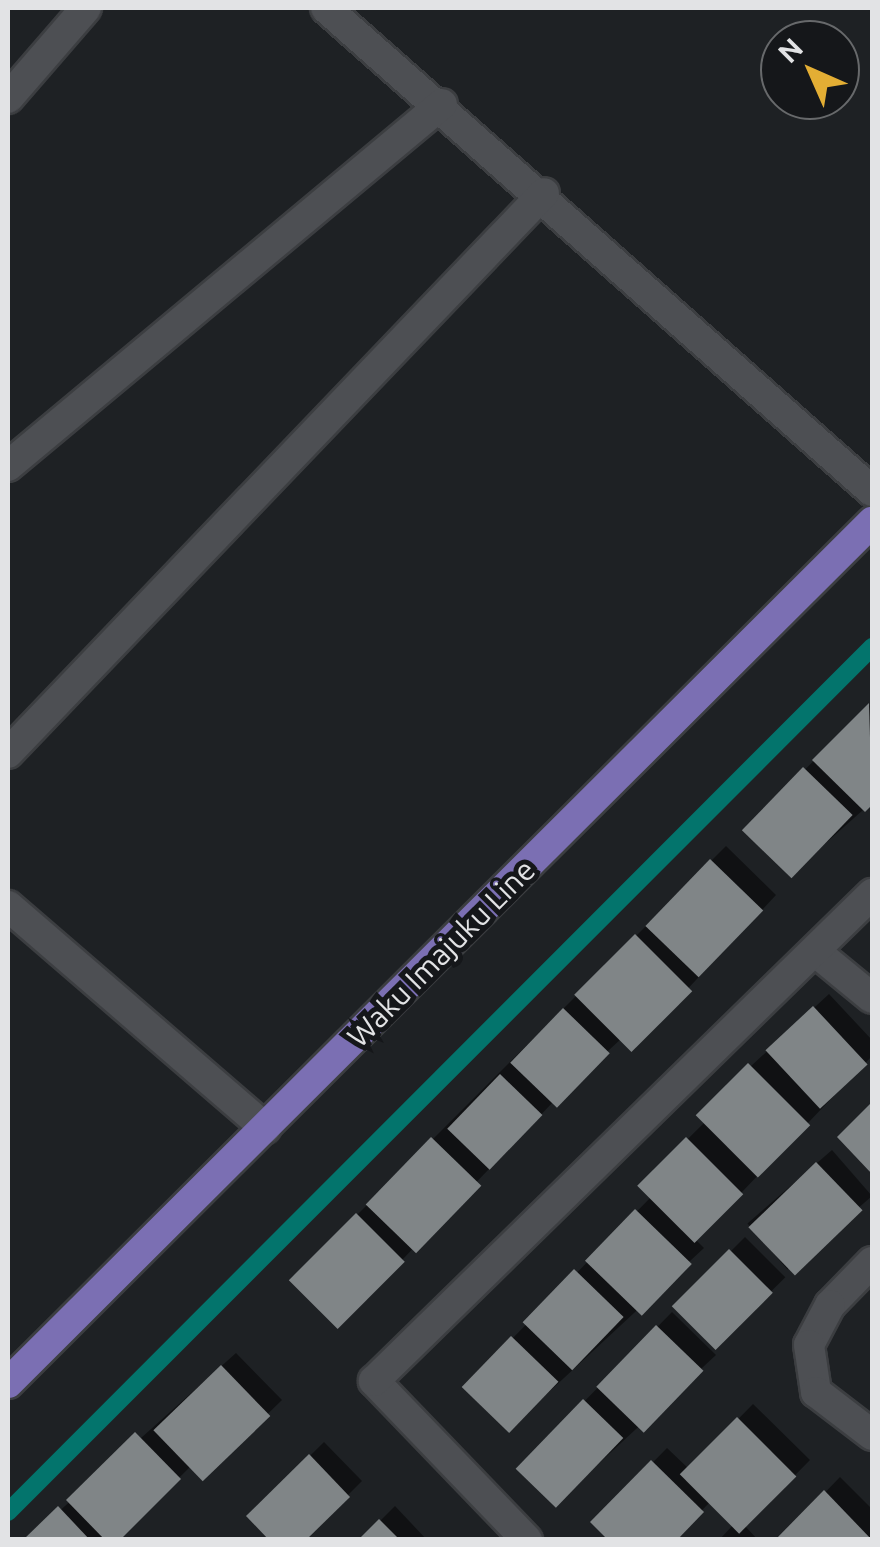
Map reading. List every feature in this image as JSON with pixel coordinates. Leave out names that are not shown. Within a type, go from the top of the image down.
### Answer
[{"type":"main road","name":"Waku Imajuku Line","points":[[8,1382],[872,522]]},
{"type":"street","points":[[8,98],[86,8]]},
{"type":"street","points":[[326,8],[544,194],[872,491]]},
{"type":"street","points":[[8,466],[442,104]]},
{"type":"street","points":[[8,752],[544,194]]},
{"type":"street","points":[[527,1540],[374,1381],[872,894]]},
{"type":"street","points":[[8,906],[266,1128]]},
{"type":"street","points":[[816,952],[872,998]]},
{"type":"street","points":[[872,1262],[830,1304],[809,1345],[816,1392],[872,1435]]},
{"type":"building","points":[[869,703],[872,805],[865,812],[812,760]]},
{"type":"building","points":[[803,767],[853,815],[792,878],[742,830]]},
{"type":"building","points":[[710,859],[763,910],[699,977],[645,926]]},
{"type":"building","points":[[635,934],[692,991],[631,1052],[574,995]]},
{"type":"building","points":[[813,1006],[868,1065],[820,1109],[765,1050]]},
{"type":"building","points":[[563,1008],[610,1053],[557,1108],[510,1063]]},
{"type":"building","points":[[748,1063],[810,1125],[758,1178],[696,1115]]},
{"type":"building","points":[[500,1074],[542,1115],[490,1170],[447,1129]]},
{"type":"building","points":[[872,1102],[872,1174],[837,1137]]},
{"type":"building","points":[[431,1137],[481,1186],[416,1253],[366,1205]]},
{"type":"building","points":[[686,1137],[743,1194],[694,1243],[637,1186]]},
{"type":"building","points":[[816,1162],[863,1210],[795,1275],[748,1227]]},
{"type":"building","points":[[635,1209],[692,1264],[642,1316],[585,1261]]},
{"type":"building","points":[[356,1213],[405,1262],[338,1329],[289,1280]]},
{"type":"building","points":[[729,1249],[773,1293],[716,1350],[672,1306]]},
{"type":"building","points":[[574,1269],[624,1317],[572,1370],[523,1322]]},
{"type":"building","points":[[656,1325],[703,1371],[644,1433],[596,1387]]},
{"type":"building","points":[[511,1336],[558,1382],[509,1433],[462,1387]]},
{"type":"building","points":[[221,1365],[270,1416],[203,1481],[153,1430]]},
{"type":"building","points":[[583,1399],[623,1438],[556,1508],[516,1469]]},
{"type":"building","points":[[737,1417],[796,1476],[739,1534],[680,1474]]},
{"type":"building","points":[[135,1432],[181,1479],[120,1540],[105,1540],[66,1500]]},
{"type":"building","points":[[309,1454],[350,1497],[306,1540],[269,1540],[246,1516]]},
{"type":"building","points":[[651,1460],[704,1512],[677,1540],[608,1540],[590,1522]]},
{"type":"building","points":[[824,1490],[872,1540],[775,1540]]},
{"type":"building","points":[[58,1506],[90,1540],[23,1540]]},
{"type":"building","points":[[379,1519],[400,1540],[358,1540]]},
{"type":"waterway","points":[[8,1512],[872,647]]}]
